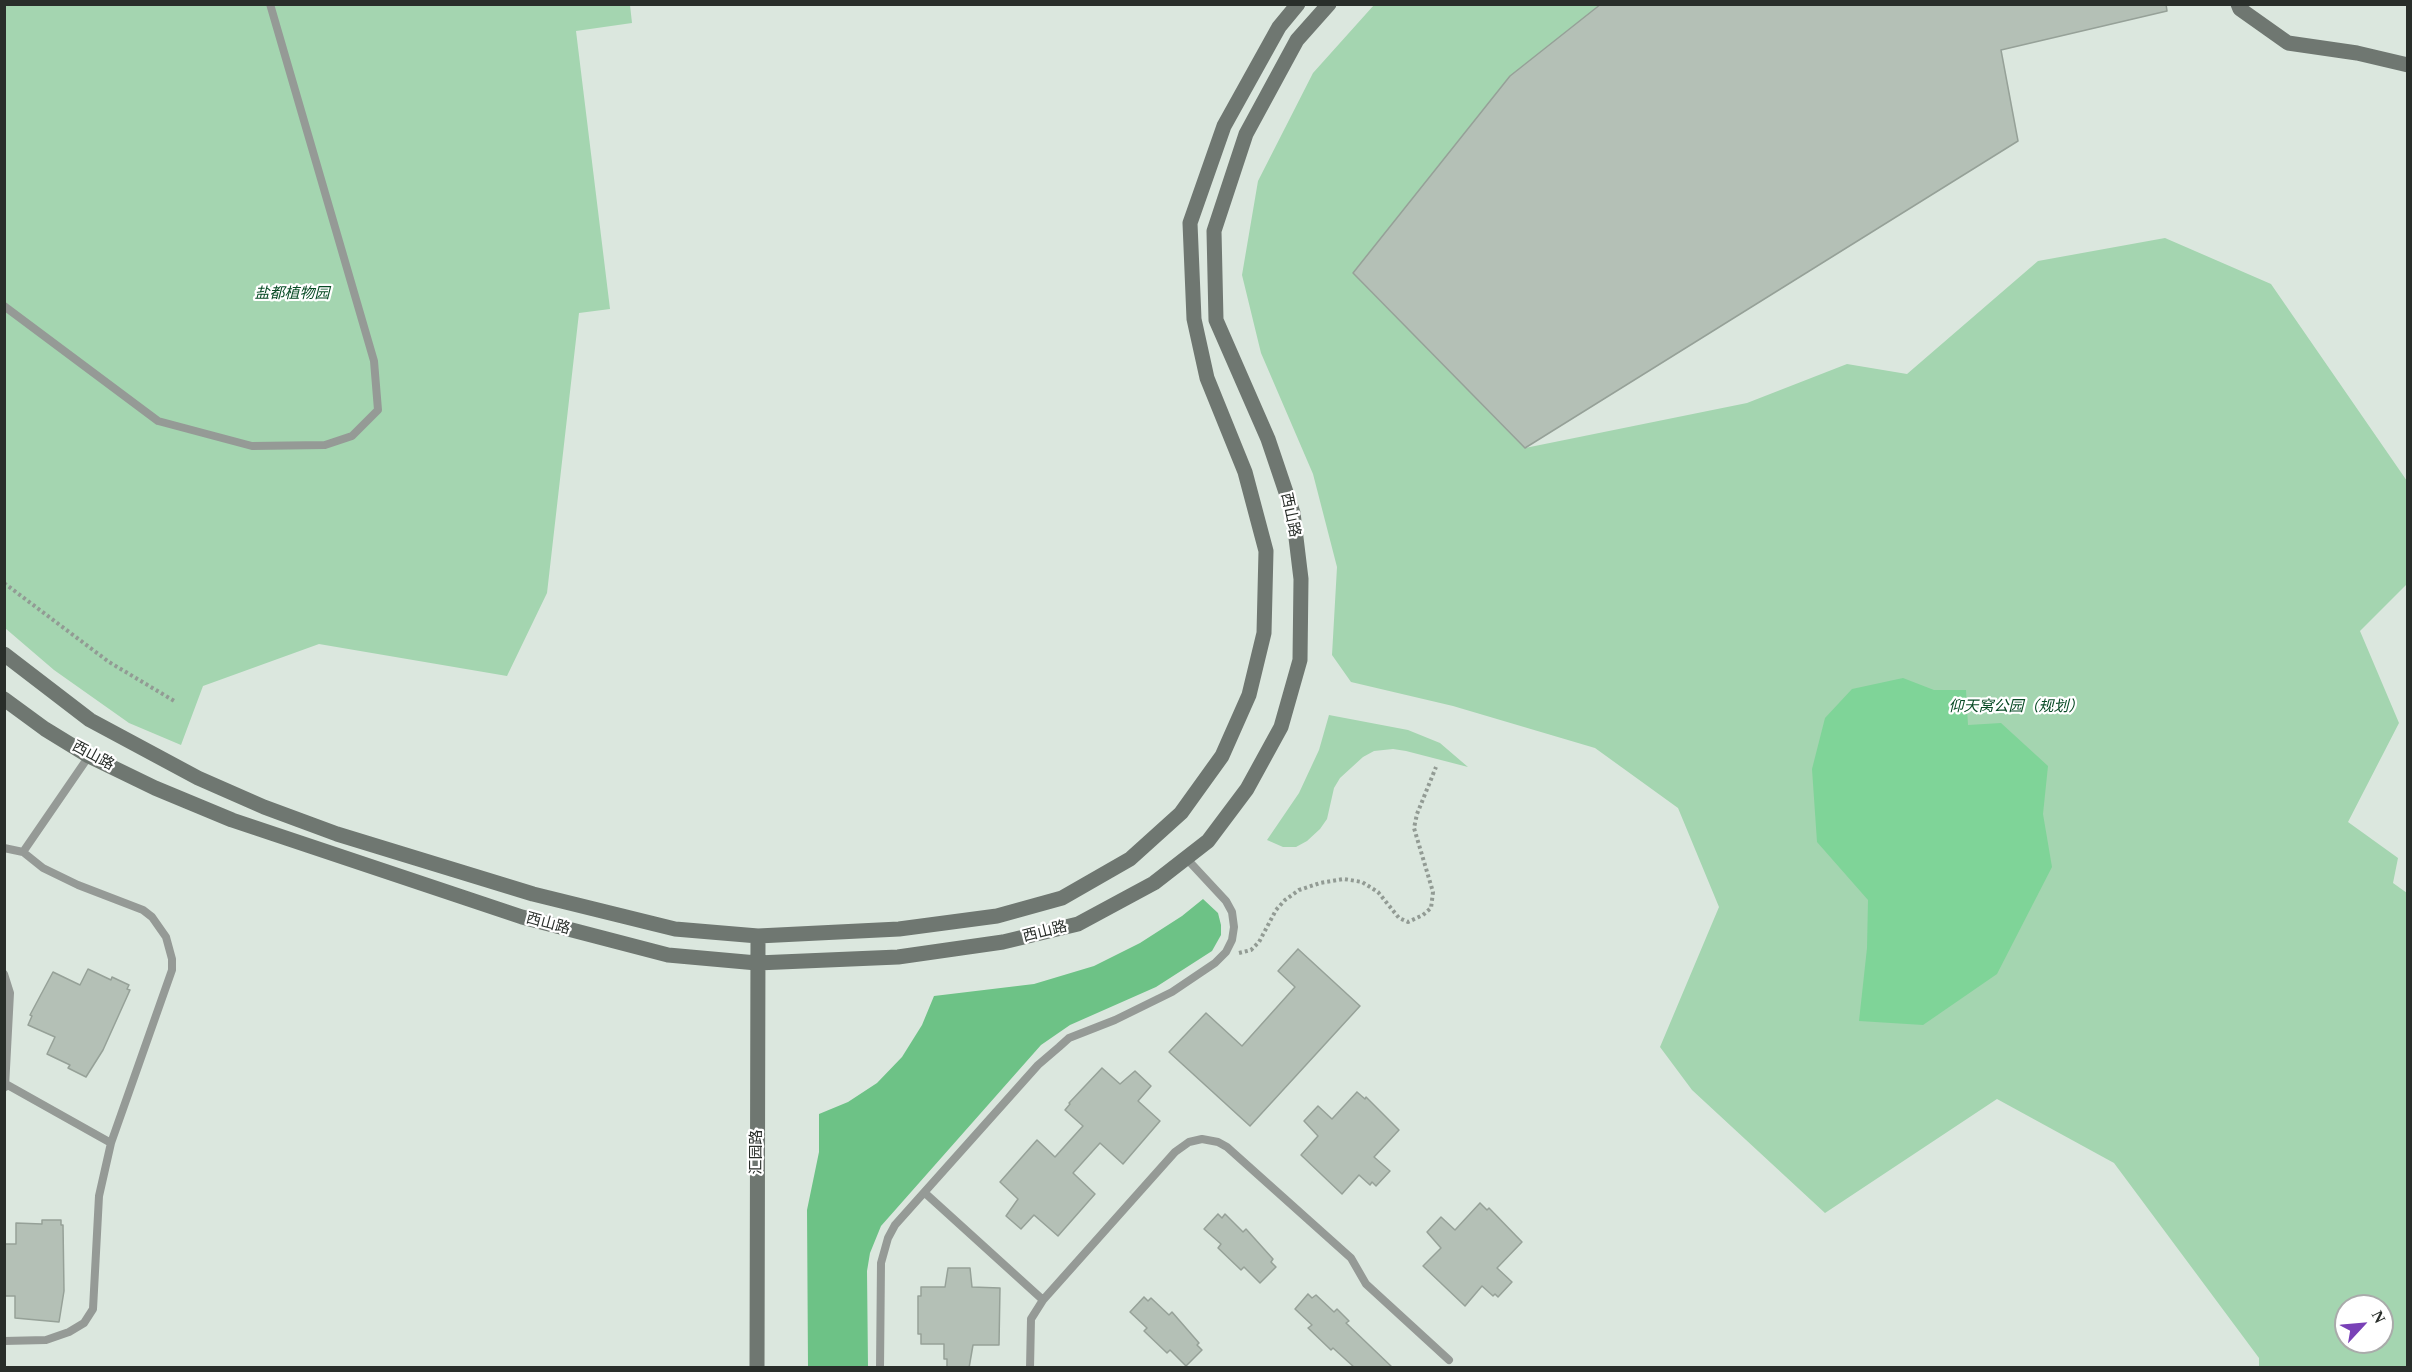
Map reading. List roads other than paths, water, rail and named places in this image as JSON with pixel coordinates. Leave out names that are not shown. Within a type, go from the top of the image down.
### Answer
[{"type":"main road","name":"西山路","points":[[4,654],[90,720],[138,748],[198,778],[306,822],[533,894],[675,930],[758,936],[899,929],[997,916],[1062,898],[1130,859],[1181,813],[1222,756],[1249,695],[1264,633],[1266,551],[1245,472],[1207,378],[1194,319],[1190,223],[1224,126],[1279,27],[1298,4]]},
{"type":"main road","name":"西山路","points":[[4,699],[45,729],[89,756],[155,788],[232,820],[522,917],[668,955],[757,963],[898,957],[1003,942],[1078,924],[1154,883],[1208,841],[1247,789],[1281,727],[1300,660],[1301,579],[1293,513],[1268,439],[1216,320],[1214,231],[1246,134],[1297,40],[1329,4]]},
{"type":"main road","points":[[2238,4],[2240,9],[2288,43],[2357,53],[2408,65]]},
{"type":"main road","name":"汇园路","points":[[757,1368],[758,936]]},
{"type":"lane","points":[[4,306],[158,421],[252,446],[325,445],[352,436],[378,410],[374,361],[270,4]]},
{"type":"lane","points":[[23,852],[89,756]]},
{"type":"lane","points":[[4,848],[23,852],[43,868],[86,889],[142,910],[160,927],[170,948],[172,970],[111,1143],[99,1196],[93,1309],[84,1323],[69,1332],[45,1340],[4,1341]]},
{"type":"lane","points":[[880,1368],[880,1280],[884,1250],[895,1225],[1038,1065],[1069,1038],[1115,1020],[1172,992],[1215,963],[1226,952],[1232,940],[1234,927],[1232,912],[1226,901],[1186,858]]},
{"type":"lane","points":[[4,974],[10,993],[5,1085],[111,1143]]},
{"type":"lane","points":[[1030,1368],[1031,1319],[1043,1300],[1175,1152],[1188,1142],[1211,1140],[1227,1147],[1351,1258],[1366,1284],[1449,1360]]},
{"type":"lane","points":[[925,1192],[1043,1300]]},
{"type":"park label","name":"盐都植物园","points":[[292,294]]},
{"type":"park label","name":"仰天窝公园（规划）","points":[[2016,707]]}]
